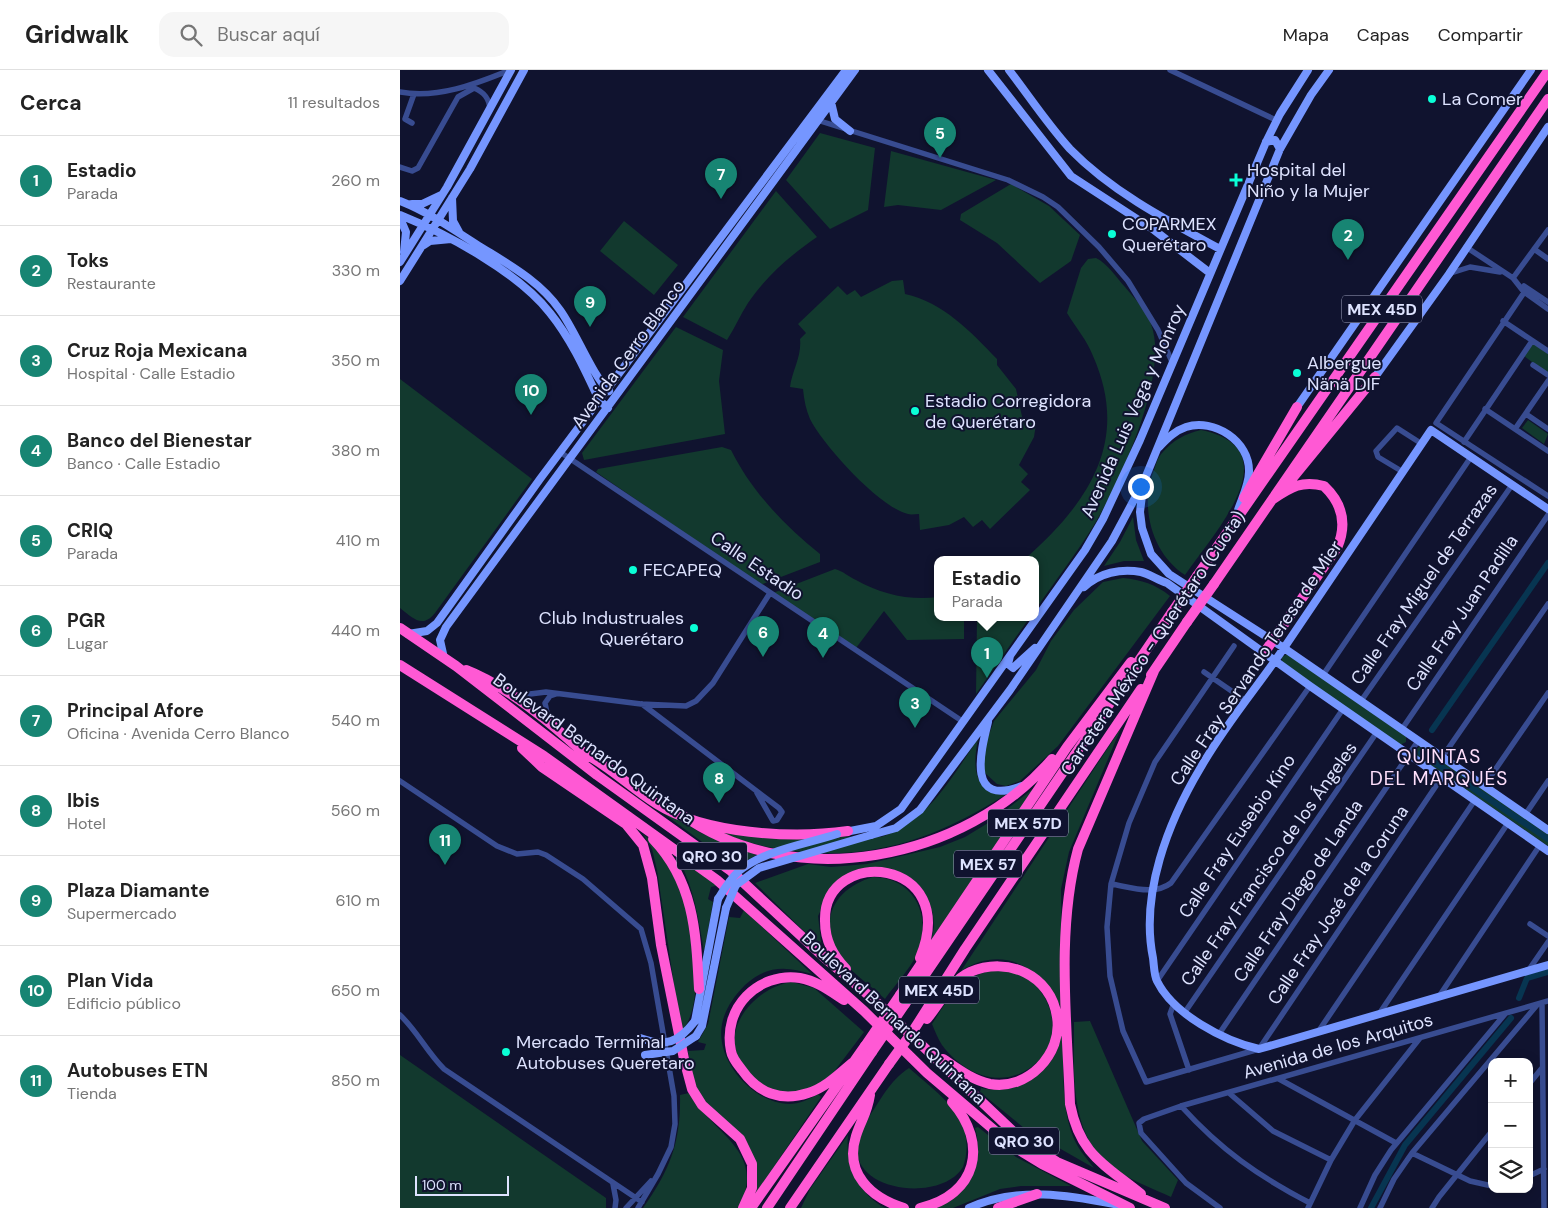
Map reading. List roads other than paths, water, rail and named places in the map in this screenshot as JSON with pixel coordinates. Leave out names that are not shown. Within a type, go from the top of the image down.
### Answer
[{"type":"highway","name":"Carretera México - Querétaro (Cuota)","points":[[767,1208],[811,1143],[869,1049],[902,1000],[1548,71]]},
{"type":"highway","name":"Carretera México - Querétaro (Cuota)","points":[[790,1208],[912,1031],[996,902],[1270,500],[1548,99]]},
{"type":"highway","points":[[1270,500],[1288,483],[1375,377]]},
{"type":"highway","points":[[1217,547],[1297,407]]},
{"type":"highway","points":[[1264,653],[1337,548],[1342,536],[1343,523],[1338,502],[1324,486],[1304,482],[1293,485],[1270,500]]},
{"type":"highway","name":"Boulevard Bernardo Quintana","points":[[404,631],[456,666],[597,775],[731,871],[826,959],[873,999],[1022,1140],[1057,1162],[1165,1208]]},
{"type":"highway","name":"Carretera México - Querétaro (Cuota)","points":[[902,1000],[910,981],[1067,747],[1118,677],[1152,642]]},
{"type":"highway","name":"Boulevard Bernardo Quintana","points":[[400,665],[512,736],[717,880],[864,1011],[927,1073],[1014,1147],[1042,1164],[1128,1207]]},
{"type":"highway","points":[[456,666],[479,676],[518,700],[584,753],[655,816]]},
{"type":"highway","points":[[1149,1201],[1091,1154],[1080,1138],[1073,1122],[1070,1104],[1066,922],[1070,880],[1078,849],[1154,671]]},
{"type":"highway","points":[[512,736],[542,767],[626,824],[643,846],[652,878],[661,945],[684,1059],[692,1089],[702,1105],[740,1140],[752,1164],[752,1188],[743,1208]]},
{"type":"highway","points":[[682,815],[702,829],[742,846],[786,858],[819,860],[871,856],[902,850],[943,835],[978,818],[1006,800],[1067,747]]},
{"type":"highway","points":[[584,753],[607,766],[656,803],[701,822],[744,832],[813,834],[848,831]]},
{"type":"highway","points":[[639,824],[672,861],[683,880],[695,935],[699,989]]},
{"type":"highway","points":[[873,999],[838,961],[831,950],[825,932],[824,915],[829,899],[839,884],[861,873],[884,871],[900,877],[917,890],[927,909],[926,942],[910,981]]},
{"type":"highway","points":[[912,1031],[927,1020],[952,987],[969,972],[1000,965],[1021,969],[1039,982],[1050,997],[1057,1017],[1056,1040],[1046,1060],[1028,1078],[1010,1084],[992,1085],[975,1080],[922,1046]]},
{"type":"highway","points":[[852,1063],[835,1077],[810,1093],[796,1097],[776,1096],[759,1088],[736,1062],[731,1051],[731,1021],[746,994],[771,979],[799,978],[819,984],[864,1011]]},
{"type":"highway","name":"Carretera México - Querétaro (Cuota)","points":[[751,1208],[852,1063],[869,1049]]},
{"type":"highway","points":[[920,1208],[946,1200],[957,1190],[966,1180],[972,1166],[974,1150],[971,1133],[964,1115],[927,1073]]},
{"type":"highway","points":[[870,1092],[867,1112],[856,1136],[853,1163],[863,1184],[876,1196],[904,1208]]},
{"type":"highway","points":[[756,1208],[800,1152],[811,1143]]},
{"type":"highway","points":[[796,1208],[832,1148]]},
{"type":"highway","points":[[998,1208],[1036,1194]]},
{"type":"main road","points":[[401,260],[443,194],[510,70]]},
{"type":"main road","points":[[400,281],[470,169],[524,70]]},
{"type":"main road","name":"Avenida Cerro Blanco","points":[[404,631],[427,631],[438,623],[598,400],[846,70]]},
{"type":"main road","name":"Avenida Cerro Blanco","points":[[445,660],[440,644],[443,631],[855,70]]},
{"type":"main road","points":[[988,70],[1071,176],[1154,230],[1210,273]]},
{"type":"main road","points":[[1009,70],[1070,148],[1106,180],[1137,202],[1220,249]]},
{"type":"main road","name":"Avenida Luis Vega y Monroy","points":[[1039,615],[1065,580],[1102,519],[1140,440],[1276,120],[1308,70]]},
{"type":"main road","name":"Avenida Luis Vega y Monroy","points":[[645,1055],[672,1050],[696,1036],[702,1026],[726,908],[736,885],[759,868],[896,828],[920,810],[989,719],[1049,634],[1112,541],[1144,481],[1280,149],[1307,102],[1329,70]]},
{"type":"main road","points":[[1297,407],[1531,70]]},
{"type":"main road","points":[[831,102],[835,119],[850,131]]},
{"type":"main road","points":[[1375,377],[1449,274],[1548,127]]},
{"type":"main road","points":[[1266,142],[1274,140],[1280,149]]},
{"type":"main road","points":[[460,163],[470,169]]},
{"type":"main road","points":[[1095,193],[1106,180]]},
{"type":"main road","points":[[403,202],[422,204],[443,194]]},
{"type":"main road","points":[[452,198],[453,220],[460,234]]},
{"type":"main road","points":[[403,202],[438,219],[525,276],[543,290],[559,308],[607,389],[616,397]]},
{"type":"main road","points":[[400,217],[424,225],[452,239],[520,284],[544,305],[562,330],[598,400],[608,408]]},
{"type":"main road","points":[[400,217],[406,232],[401,260]]},
{"type":"main road","points":[[422,246],[430,241],[452,239]]},
{"type":"main road","points":[[1155,452],[1176,431],[1191,426],[1212,427],[1235,439],[1244,449],[1249,472],[1238,510]]},
{"type":"main road","name":"Calle Fray Servando Teresa de Mier","points":[[1259,1049],[1233,1042],[1193,1020],[1174,1002],[1157,981],[1149,938],[1153,890],[1161,852],[1184,797],[1201,766],[1284,648],[1431,430],[1471,457]]},
{"type":"main road","points":[[1471,457],[1548,509]]},
{"type":"main road","points":[[1144,481],[1140,512],[1142,528],[1151,554],[1169,574],[1284,648],[1548,830]]},
{"type":"main road","points":[[1074,597],[1099,575],[1142,572],[1166,583],[1310,686],[1548,851]]},
{"type":"main road","name":"Avenida Luis Vega y Monroy","points":[[640,1038],[654,1043],[678,1039],[695,1022],[699,989],[718,899],[734,877],[757,860],[837,834],[876,826],[901,810],[962,721],[1035,621]]},
{"type":"main road","points":[[1016,646],[1008,660],[1009,665],[1013,668],[1049,634]]},
{"type":"main road","points":[[989,719],[983,742],[980,776],[984,782],[997,790],[1008,791],[1024,785]]},
{"type":"main road","points":[[1259,1049],[1440,995],[1548,966]]},
{"type":"main road","points":[[968,1208],[998,1198],[1036,1194],[1071,1196],[1128,1207]]},
{"type":"street","points":[[400,92],[423,95],[456,89],[510,70]]},
{"type":"street","points":[[1170,70],[1276,120]]},
{"type":"street","points":[[400,167],[412,171],[418,168],[458,97],[474,88],[484,93],[490,109]]},
{"type":"street","points":[[456,89],[458,97]]},
{"type":"street","points":[[412,123],[405,119],[414,94]]},
{"type":"street","points":[[817,120],[1024,186],[1058,207],[1099,247],[1128,281],[1158,330],[1172,362]]},
{"type":"street","points":[[1513,278],[1548,230]]},
{"type":"street","points":[[1466,247],[1513,278],[1548,309]]},
{"type":"street","points":[[1534,249],[1548,259]]},
{"type":"street","points":[[1449,274],[1470,267],[1504,273]]},
{"type":"street","points":[[1526,290],[1548,302]]},
{"type":"street","points":[[1526,290],[1436,422],[1548,496]]},
{"type":"street","points":[[1504,321],[1548,352]]},
{"type":"street","points":[[1464,442],[1532,341]]},
{"type":"street","points":[[1533,365],[1548,376]]},
{"type":"street","points":[[1515,429],[1548,381]]},
{"type":"street","points":[[1486,409],[1547,449]]},
{"type":"street","points":[[1526,414],[1548,429]]},
{"type":"street","points":[[1403,472],[1378,457],[1376,452],[1397,428],[1422,444]]},
{"type":"street","name":"Calle Estadio","points":[[560,452],[962,721]]},
{"type":"street","points":[[1323,675],[1471,457]]},
{"type":"street","name":"Calle Fray Miguel de Terrazas","points":[[1361,701],[1512,484]]},
{"type":"street","name":"Calle Fray Juan Padilla","points":[[1402,729],[1548,515]]},
{"type":"street","points":[[518,700],[530,694],[560,694],[641,704],[686,706],[696,701],[713,683],[770,593]]},
{"type":"street","points":[[1443,756],[1548,604]]},
{"type":"street","points":[[1234,646],[1155,762],[1129,823],[1111,884],[1107,927],[1110,976],[1123,1031],[1146,1082],[1259,1049]]},
{"type":"street","points":[[1204,672],[1246,701]]},
{"type":"street","points":[[1111,884],[1153,890],[1163,889],[1171,883],[1310,686]]},
{"type":"street","points":[[1484,786],[1548,693]]},
{"type":"street","points":[[556,731],[546,713],[545,703],[550,696],[560,694]]},
{"type":"street","points":[[641,704],[779,808],[782,812],[777,820],[773,821],[757,793]]},
{"type":"street","name":"Calle Fray Eusebio Kino","points":[[1157,981],[1343,709]]},
{"type":"street","name":"Calle Fray Francisco de los Ángeles","points":[[1185,1012],[1378,732]]},
{"type":"street","name":"Calle Fray Diego de Landa","points":[[1218,1034],[1418,740]]},
{"type":"street","name":"Calle Fray José de la Coruna","points":[[1259,1049],[1442,778]]},
{"type":"street","points":[[400,781],[497,846],[517,854],[538,852],[553,860],[583,879],[641,929],[651,962],[674,1096],[673,1138],[658,1174],[638,1208]]},
{"type":"street","points":[[1525,815],[1548,781]]},
{"type":"street","points":[[1318,1032],[1475,800]]},
{"type":"street","points":[[1379,1014],[1508,824]]},
{"type":"street","points":[[1440,995],[1540,845]]},
{"type":"street","points":[[1530,924],[1548,936]]},
{"type":"street","points":[[1528,971],[1548,942]]},
{"type":"street","points":[[1174,1002],[1170,1014],[1189,1070]]},
{"type":"street","points":[[1543,1003],[1542,1068],[1546,1134],[1544,1208]]},
{"type":"street","points":[[1380,1208],[1394,1179],[1412,1153],[1543,1003]]},
{"type":"street","name":"Avenida de los Arquitos","points":[[1220,1208],[1186,1183],[1141,1133],[1139,1123],[1144,1119],[1181,1106],[1543,1003]]},
{"type":"street","points":[[1360,1208],[1375,1174],[1396,1143],[1505,1014]]},
{"type":"street","points":[[400,1015],[410,1024],[431,1056],[444,1069],[642,1202]]},
{"type":"street","points":[[1181,1106],[1206,1133],[1233,1156],[1309,1205],[1331,1160],[1355,1120],[1420,1038]]},
{"type":"street","points":[[1533,1079],[1542,1068]]},
{"type":"street","points":[[1279,1079],[1396,1143]]},
{"type":"street","points":[[1229,1093],[1274,1131],[1331,1160]]},
{"type":"street","points":[[1546,1134],[1548,1126]]},
{"type":"street","points":[[1432,1208],[1488,1136]]},
{"type":"street","points":[[1412,1153],[1457,1175],[1488,1185]]},
{"type":"street","points":[[1533,1174],[1544,1169]]},
{"type":"street","points":[[626,1208],[658,1174]]},
{"type":"street","points":[[613,1184],[616,1200],[615,1208]]},
{"type":"waterway","points":[[1432,730],[1548,563]]},
{"type":"waterway","points":[[1421,753],[1548,839]]},
{"type":"waterway","points":[[1519,998],[1527,978],[1548,972]]},
{"type":"waterway","points":[[1371,1208],[1405,1145],[1511,1018]]},
{"type":"place","name":"La Comer","points":[[1432,99]]},
{"type":"place","name":"CRIQ","points":[[940,158]]},
{"type":"place","name":"Hospital del Niño y la Mujer","points":[[1236,180]]},
{"type":"place","name":"Principal Afore","points":[[721,199]]},
{"type":"place","name":"COPARMEX Querétaro","points":[[1112,234]]},
{"type":"place","name":"Toks","points":[[1348,260]]},
{"type":"place","name":"Plaza Diamante","points":[[590,327]]},
{"type":"place","name":"Albergue Nänä DIF","points":[[1297,373]]},
{"type":"place","name":"Estadio Corregidora de Querétaro","points":[[915,411]]},
{"type":"place","name":"Plan Vida","points":[[531,415]]},
{"type":"place","name":"FECAPEQ","points":[[633,570]]},
{"type":"place","name":"Club Industruales Querétaro","points":[[694,628]]},
{"type":"place","name":"PGR","points":[[763,657]]},
{"type":"place","name":"Banco del Bienestar","points":[[823,658]]},
{"type":"place","name":"Estadio","points":[[987,678]]},
{"type":"place","name":"Cruz Roja Mexicana","points":[[915,728]]},
{"type":"place","name":"Ibis","points":[[719,803]]},
{"type":"place","name":"Autobuses ETN","points":[[445,865]]},
{"type":"place","name":"Mercado Terminal Autobuses Queretaro","points":[[506,1052]]},
{"type":"district","name":"QUINTAS DEL MARQUÉS","points":[[1439,767]]}]
